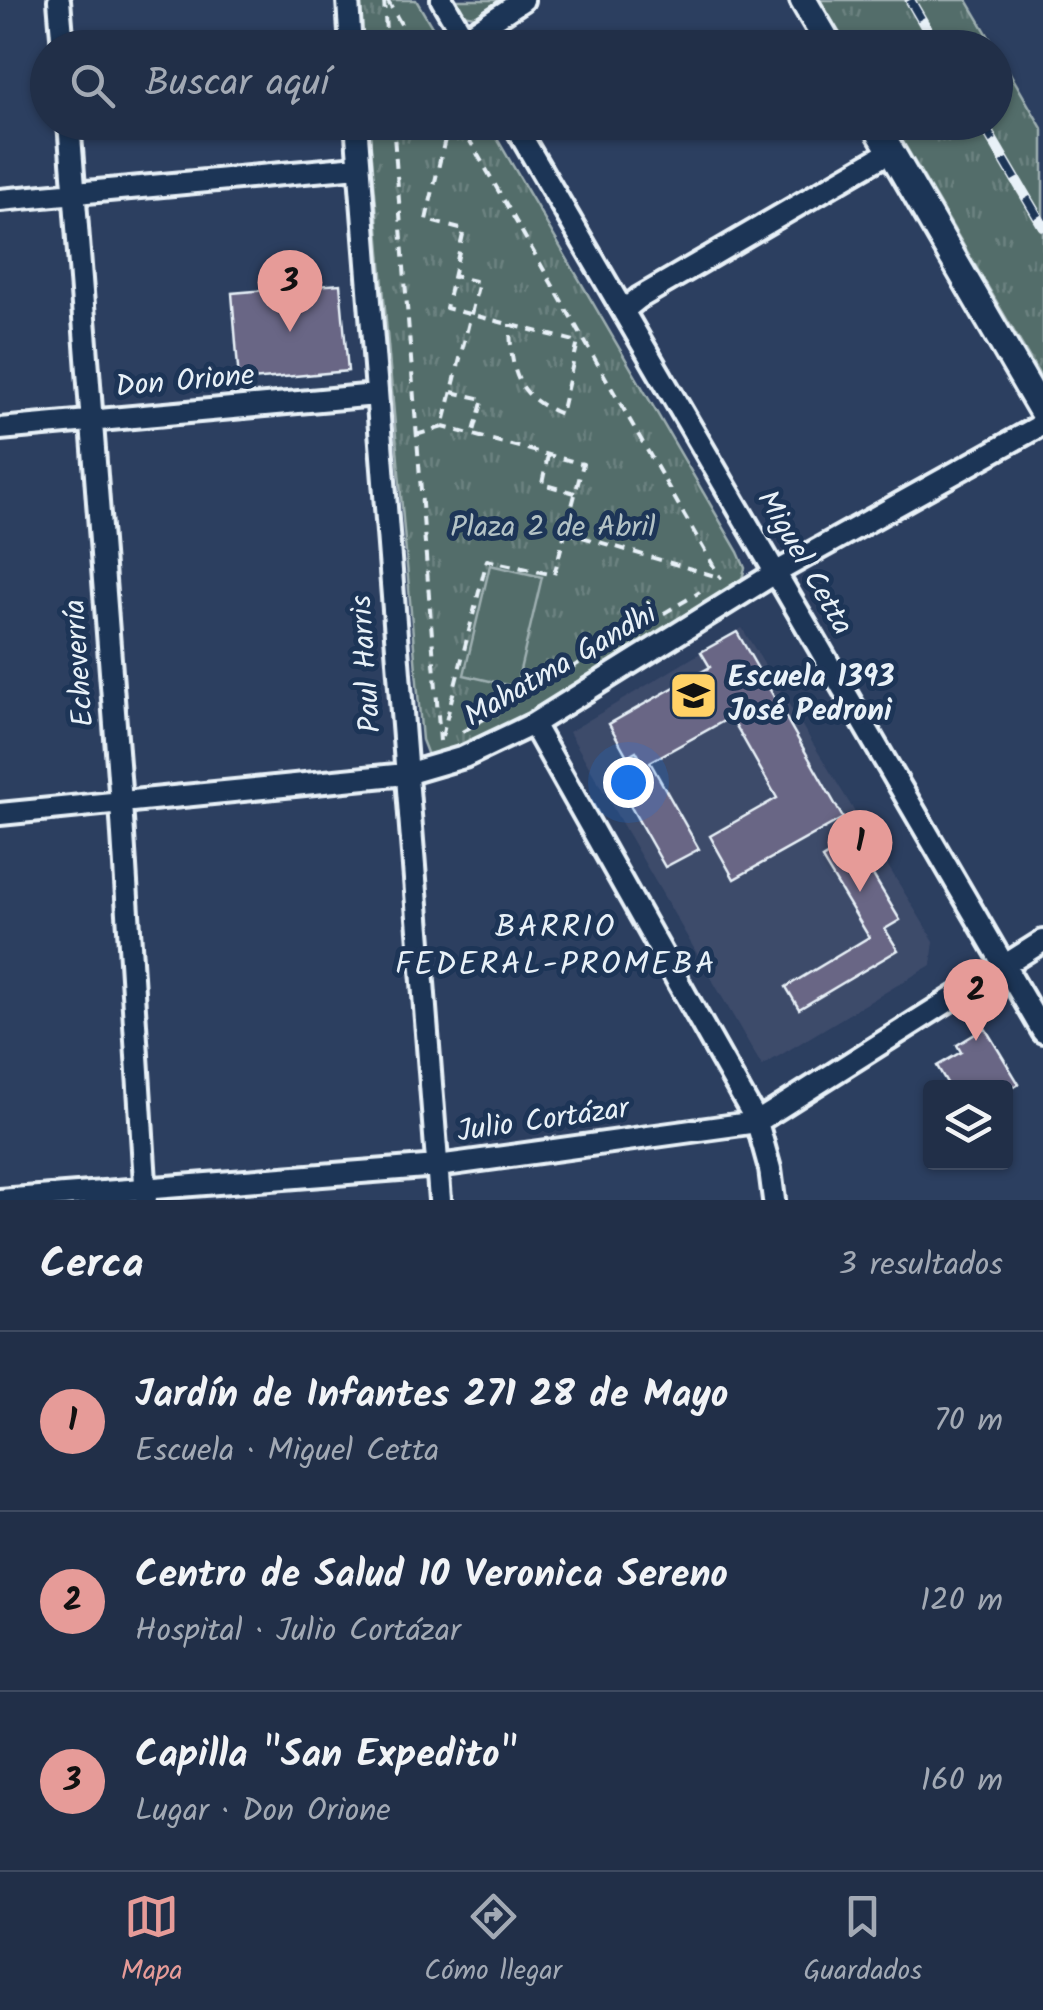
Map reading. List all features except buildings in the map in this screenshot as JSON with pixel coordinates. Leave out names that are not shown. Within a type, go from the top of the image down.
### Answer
[{"type":"street","points":[[60,0],[62,30]]},
{"type":"street","points":[[348,0],[350,30]]},
{"type":"street","points":[[442,0],[459,30]]},
{"type":"street","points":[[484,30],[523,0]]},
{"type":"street","points":[[803,0],[820,30]]},
{"type":"street","name":"Echeverría","points":[[70,140],[121,803],[146,1194]]},
{"type":"street","name":"Paul Harris","points":[[357,140],[440,1200]]},
{"type":"street","name":"Miguel Cetta","points":[[524,140],[1043,1032]]},
{"type":"street","points":[[884,140],[1043,413]]},
{"type":"street","points":[[623,311],[639,298],[891,152]]},
{"type":"street","points":[[0,200],[358,168]]},
{"type":"street","name":"Don Orione","points":[[0,428],[376,395]]},
{"type":"street","name":"Mahatma Gandhi","points":[[0,814],[406,774],[464,758],[532,724],[775,573],[1043,424]]},
{"type":"street","points":[[532,724],[757,1122],[774,1200]]},
{"type":"street","name":"Julio Cortázar","points":[[0,1200],[146,1194],[438,1166],[757,1122],[1043,941]]},
{"type":"path","points":[[385,0],[386,30]]},
{"type":"path","points":[[385,0],[404,30]]},
{"type":"path","points":[[394,140],[440,745]]},
{"type":"path","points":[[445,140],[426,220],[464,230],[446,308],[581,340]]},
{"type":"path","points":[[468,140],[722,578]]},
{"type":"path","points":[[443,426],[480,282],[454,276]]},
{"type":"path","points":[[510,324],[514,373],[527,394],[543,407],[561,414],[581,340]]},
{"type":"path","points":[[452,392],[483,399],[473,435]]},
{"type":"path","points":[[416,435],[443,426],[582,464],[554,574],[487,560],[440,745]]},
{"type":"path","points":[[548,455],[542,484],[575,493]]},
{"type":"path","points":[[565,532],[722,578]]},
{"type":"path","points":[[440,745],[722,578]]},
{"type":"shaded area","points":[[742,628],[934,941],[931,965],[762,1066],[569,732]]},
{"type":"green space","points":[[358,0],[416,0],[434,30],[361,30]]},
{"type":"green space","points":[[455,0],[506,0],[479,17],[463,14]]},
{"type":"green space","points":[[820,0],[967,0],[985,30],[838,30]]},
{"type":"green space","points":[[1013,78],[1043,130],[1043,381],[902,140],[1013,140]]},
{"type":"green space","name":"Plaza 2 de Abril","points":[[370,140],[498,140],[745,568],[739,589],[528,718],[460,752],[429,758],[422,740]]},
{"type":"green space","points":[[490,565],[542,577],[516,687],[464,675]]},
{"type":"railway","points":[[910,0],[928,30]]},
{"type":"railway","points":[[993,140],[1043,226]]},
{"type":"place","name":"Capilla \"San Expedito\"","points":[[290,332]]},
{"type":"place","name":"Escuela 1393 José Pedroni","points":[[693,695]]},
{"type":"place","name":"Jardín de Infantes 271 28 de Mayo","points":[[860,892]]},
{"type":"place","name":"Centro de Salud 10 Veronica Sereno","points":[[976,1041]]},
{"type":"district","name":"BARRIO FEDERAL-PROMEBA","points":[[556,946]]}]
